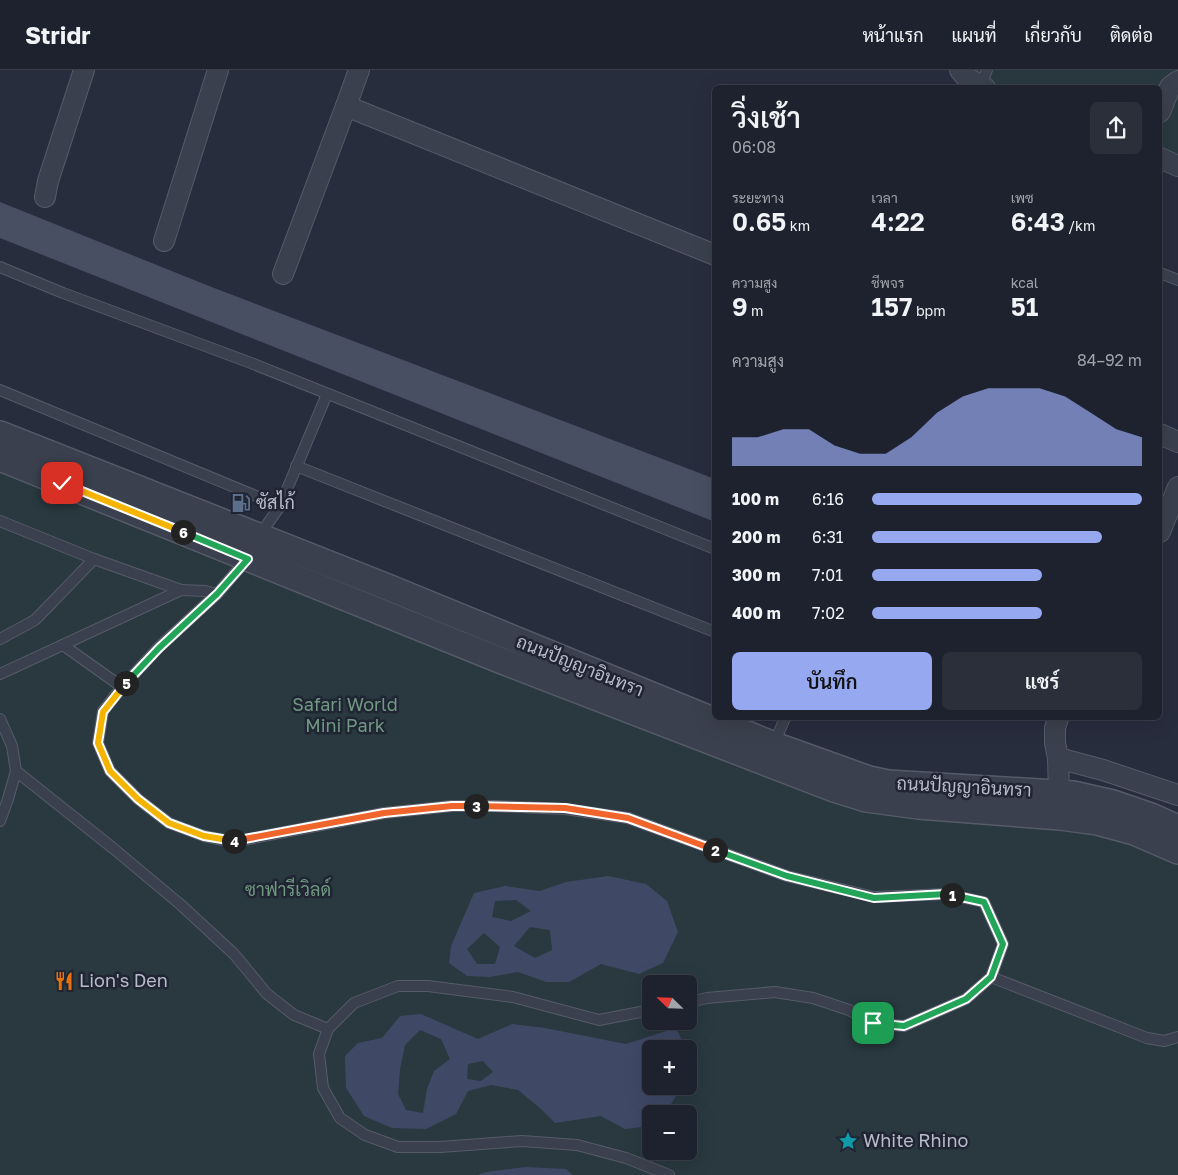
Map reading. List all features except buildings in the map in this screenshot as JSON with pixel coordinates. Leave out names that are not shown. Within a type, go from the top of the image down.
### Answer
[{"type":"street","points":[[45,197],[48,181],[84,70]]},
{"type":"street","points":[[164,241],[218,70]]},
{"type":"street","points":[[283,274],[359,70]]},
{"type":"street","points":[[960,70],[966,77],[984,81]]},
{"type":"street","points":[[1162,107],[1170,88],[1178,81]]},
{"type":"street","points":[[346,106],[712,254]]},
{"type":"street","points":[[1162,159],[1178,166]]},
{"type":"street","name":"ถนนปัญญาอินทรา","points":[[0,434],[253,547],[771,754],[834,789],[866,799],[918,806],[1060,817],[1097,822],[1134,832],[1178,851]]},
{"type":"street","points":[[1162,435],[1178,442]]},
{"type":"street","name":"ถนนปัญญาอินทรา","points":[[0,458],[253,547]]},
{"type":"street","points":[[1162,527],[1178,487]]},
{"type":"street","points":[[1057,720],[1055,728],[1055,743],[1058,758],[1059,793]]},
{"type":"street","name":"ถนนปัญญาอินทรา","points":[[771,754],[888,783],[1072,794],[1113,803],[1178,828]]},
{"type":"street","points":[[1058,758],[1178,794]]},
{"type":"lane","points":[[0,267],[251,364],[712,548]]},
{"type":"lane","points":[[1162,274],[1178,280]]},
{"type":"lane","points":[[0,390],[280,506]]},
{"type":"lane","points":[[327,394],[280,506],[253,547],[217,594],[159,648],[122,687],[103,712],[98,743],[110,771],[138,799],[169,823],[204,836],[233,842],[384,813],[452,806],[565,808],[628,818],[787,876],[874,898],[946,894],[984,902],[1003,944],[991,977],[966,999],[904,1026],[873,1023],[848,1010],[813,998],[775,992],[698,1000]]},
{"type":"lane","points":[[296,466],[712,631]]},
{"type":"lane","points":[[0,521],[181,590],[205,591],[217,594]]},
{"type":"lane","points":[[0,639],[35,620],[94,558]]},
{"type":"lane","points":[[0,674],[181,590]]},
{"type":"lane","points":[[63,645],[122,687]]},
{"type":"lane","points":[[0,719],[12,746],[16,771],[0,820]]},
{"type":"lane","points":[[771,754],[784,720]]},
{"type":"lane","points":[[16,771],[181,905],[234,954],[267,994],[294,1014],[328,1029]]},
{"type":"lane","points":[[991,977],[1147,1038],[1164,1041],[1178,1037]]},
{"type":"lane","points":[[642,1012],[599,1020],[513,997],[428,986],[398,986],[354,1003],[328,1029],[319,1054],[323,1088],[340,1118],[365,1135],[398,1147],[440,1147],[522,1141],[577,1145],[626,1158],[669,1175]]},
{"type":"green space","points":[[974,70],[1178,70],[1178,159],[1162,153],[1162,85],[995,85],[979,79]]},
{"type":"green space","name":"ซาฟารีเวิลด์","points":[[0,471],[772,773],[865,812],[1110,834],[1178,861],[1178,1175],[0,1175]]},
{"type":"water","points":[[608,876],[646,884],[667,901],[678,932],[663,963],[639,974],[601,964],[569,982],[546,982],[518,972],[489,977],[467,976],[449,963],[451,946],[474,893],[505,886],[540,891],[566,882]],"holes":[[[516,900],[531,911],[511,921],[492,917],[495,901]],[[530,927],[550,930],[552,950],[535,958],[514,946]],[[484,933],[500,947],[495,964],[477,964],[467,949]]]},
{"type":"water","points":[[421,1014],[478,1039],[512,1024],[545,1028],[626,1044],[670,1030],[677,1030],[682,1040],[642,1040],[642,1095],[677,1095],[670,1105],[642,1105],[642,1127],[625,1129],[601,1116],[555,1123],[518,1090],[491,1085],[468,1091],[456,1114],[426,1129],[392,1128],[364,1116],[346,1088],[345,1056],[358,1043],[382,1038],[400,1016]],"holes":[[[420,1030],[441,1039],[450,1059],[434,1071],[427,1089],[423,1113],[406,1110],[398,1094],[400,1069],[405,1045]],[[483,1061],[493,1072],[481,1081],[467,1079],[468,1064]]]},
{"type":"water","points":[[525,1167],[566,1169],[573,1175],[477,1175],[486,1172]]},
{"type":"place","name":"ซัสไก้","points":[[241,503]]},
{"type":"place","name":"Lion's Den","points":[[64,981]]},
{"type":"place","name":"White Rhino","points":[[848,1141]]},
{"type":"route","points":[[62,483],[248,559],[217,594],[159,648],[122,687],[103,712],[98,743],[110,771],[138,799],[169,823],[204,836],[233,842],[384,813],[452,806],[565,808],[628,818],[787,876],[874,898],[946,894],[984,902],[1003,944],[991,977],[966,999],[904,1026],[873,1023]]},
{"type":"park label","name":"Safari World Mini Park","points":[[345,715]]}]
